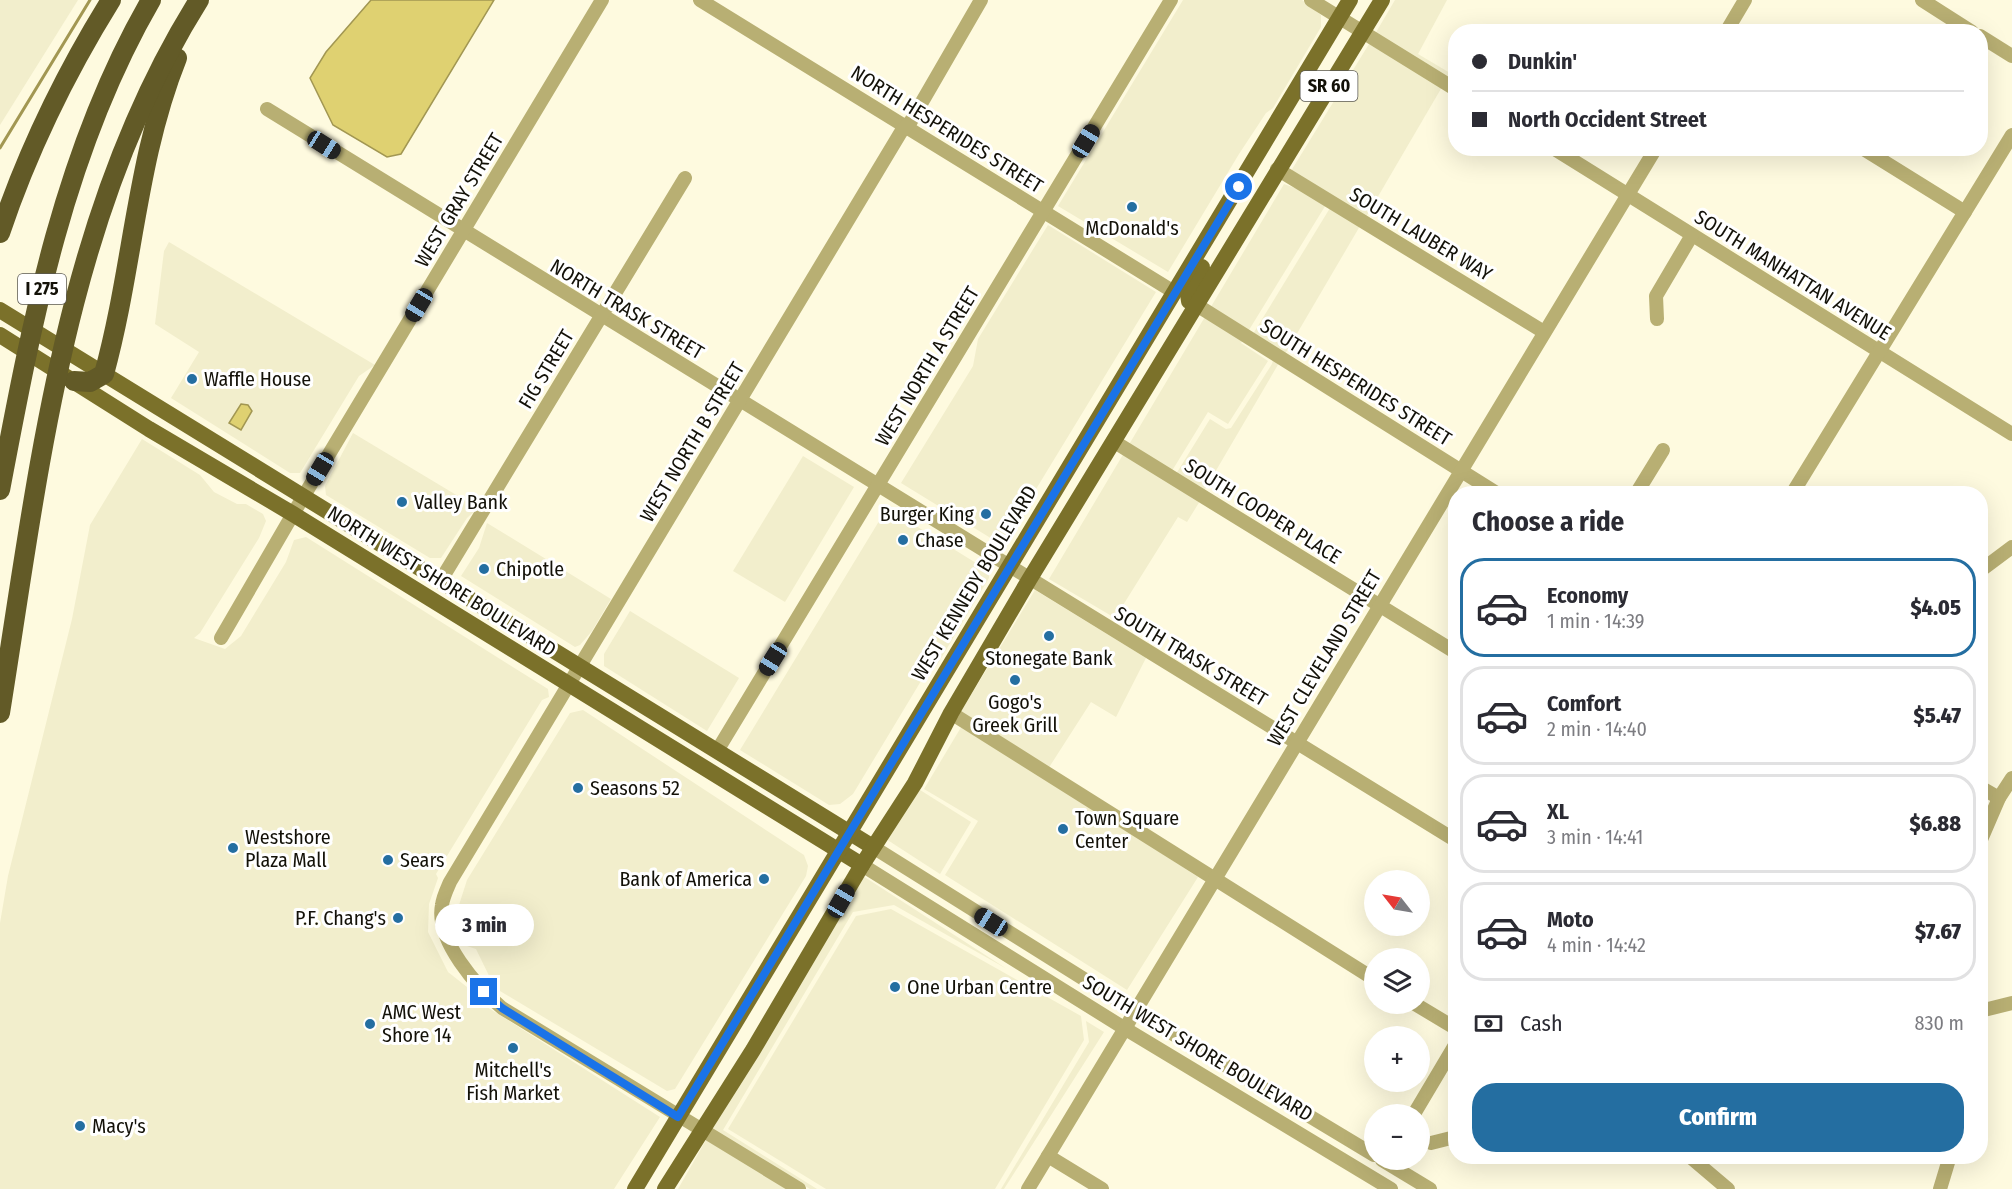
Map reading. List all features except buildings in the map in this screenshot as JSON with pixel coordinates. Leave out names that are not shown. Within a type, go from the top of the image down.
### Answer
[{"type":"highway","points":[[0,233],[20,173],[48,112],[111,0]]},
{"type":"highway","name":"I 275","points":[[0,490],[21,381],[50,255],[75,168],[104,93],[151,0]]},
{"type":"highway","name":"I 275","points":[[0,713],[51,402],[71,315],[104,201],[125,144],[151,84],[199,0]]},
{"type":"highway","points":[[74,381],[90,382],[104,374],[152,135],[168,82],[207,0]]},
{"type":"main road","name":"WEST KENNEDY BOULEVARD","points":[[635,1189],[1350,0]]},
{"type":"main road","name":"SR 60","points":[[665,1189],[759,1041],[862,865],[920,774],[951,713],[1029,580],[1277,169],[1382,0]]},
{"type":"main road","points":[[1195,304],[1189,301],[1188,294],[1212,247],[1216,223]]},
{"type":"main road","points":[[1146,386],[1157,351],[1184,303],[1174,292]]},
{"type":"main road","points":[[0,309],[873,847]]},
{"type":"main road","name":"NORTH WEST SHORE BOULEVARD","points":[[0,334],[862,865]]},
{"type":"street","name":"WEST GRAY STREET","points":[[221,638],[303,496],[602,0]]},
{"type":"street","name":"NORTH HESPERIDES STREET","points":[[700,0],[1174,292]]},
{"type":"street","name":"WEST NORTH B STREET","points":[[678,1117],[502,1008],[484,992],[454,951],[444,930],[441,906],[450,882],[981,0]]},
{"type":"street","name":"WEST NORTH A STREET","points":[[717,751],[1171,0]]},
{"type":"street","points":[[1311,0],[1448,85]]},
{"type":"street","points":[[1731,24],[1745,0]]},
{"type":"street","points":[[1922,0],[1960,24]]},
{"type":"street","points":[[1988,41],[2012,56]]},
{"type":"street","name":"NORTH TRASK STREET","points":[[267,110],[1029,580]]},
{"type":"street","points":[[1797,486],[2012,135]]},
{"type":"street","name":"SOUTH MANHATTAN AVENUE","points":[[1566,156],[2012,434]]},
{"type":"street","name":"WEST CLEVELAND STREET","points":[[1452,486],[1651,156]]},
{"type":"street","points":[[1875,156],[1965,212]]},
{"type":"street","name":"SOUTH LAUBER WAY","points":[[1277,169],[1544,332]]},
{"type":"street","name":"FIG STREET","points":[[441,580],[684,178]]},
{"type":"street","points":[[1658,319],[1656,296],[1692,235]]},
{"type":"street","name":"SOUTH HESPERIDES STREET","points":[[1195,304],[1485,486]]},
{"type":"street","name":"SOUTH COOPER PLACE","points":[[1113,441],[1448,648]]},
{"type":"street","points":[[1641,486],[1663,450]]},
{"type":"street","name":"WEST CLEVELAND STREET","points":[[1028,1189],[1448,492]]},
{"type":"street","points":[[1988,565],[2012,547]]},
{"type":"street","name":"SOUTH TRASK STREET","points":[[1029,580],[1448,836]]},
{"type":"street","points":[[951,713],[1214,880],[1364,972]]},
{"type":"street","points":[[1988,823],[1999,798],[2012,778]]},
{"type":"street","points":[[1988,792],[1999,798]]},
{"type":"street","name":"SOUTH WEST SHORE BOULEVARD","points":[[873,847],[1135,1011],[1364,1148]]},
{"type":"street","name":"SOUTH WEST SHORE BOULEVARD","points":[[862,865],[1372,1184],[1390,1189]]},
{"type":"street","points":[[1988,1009],[2012,1003]]},
{"type":"street","points":[[1430,1013],[1448,1024]]},
{"type":"street","points":[[1420,1104],[1448,1058]]},
{"type":"street","points":[[678,1117],[799,1189]]},
{"type":"street","points":[[1431,1143],[1448,1139]]},
{"type":"street","points":[[1048,1156],[1102,1189]]},
{"type":"street","points":[[1698,1164],[1728,1189]]},
{"type":"street","points":[[1940,1189],[1948,1164]]},
{"type":"street","points":[[1372,1184],[1378,1170]]},
{"type":"street","name":"SOUTH WEST SHORE BOULEVARD","points":[[1400,1170],[1430,1189]]},
{"type":"shaded area","points":[[0,0],[78,0],[0,125]]},
{"type":"shaded area","points":[[371,0],[494,0],[401,154],[387,157],[333,125],[310,78],[326,52]]},
{"type":"shaded area","points":[[1183,0],[1302,0],[1321,15],[1321,27],[1273,108],[1266,113],[1239,154],[1168,272],[1058,206]]},
{"type":"shaded area","points":[[1395,0],[1447,0],[1418,54],[1448,72],[1448,78],[1375,34]]},
{"type":"shaded area","points":[[1369,44],[1442,87],[1366,217],[1291,171]]},
{"type":"shaded area","points":[[1284,184],[1327,203],[1241,343],[1268,361],[1228,424],[1208,412],[1167,479],[1200,501],[1187,522],[1178,517],[1115,618],[1049,579]]},
{"type":"shaded area","points":[[1330,208],[1360,226],[1285,354],[1253,334]]},
{"type":"shaded area","points":[[1048,225],[1156,292],[1002,545],[901,483],[973,366],[978,339]]},
{"type":"shaded area","points":[[169,242],[375,365],[359,376],[300,473],[290,473],[171,398],[199,352],[155,324],[164,251]]},
{"type":"shaded area","points":[[1273,359],[1279,363],[1204,491],[1176,474],[1210,419],[1226,429],[1231,428]]},
{"type":"shaded area","points":[[241,404],[248,405],[252,411],[241,430],[229,423]]},
{"type":"shaded area","name":"Valley Bank","points":[[353,433],[478,508],[467,518],[441,558],[430,558],[326,495],[325,486]]},
{"type":"shaded area","name":"Westshore Plaza Mall","points":[[142,439],[200,475],[214,492],[237,504],[246,504],[263,514],[266,521],[259,538],[200,633],[194,638],[225,649],[241,636],[286,562],[294,540],[306,537],[548,689],[549,697],[542,700],[436,874],[438,878],[429,904],[428,932],[448,972],[467,987],[476,1000],[660,1117],[614,1189],[0,1189],[0,923],[8,876],[72,619],[90,525]]},
{"type":"shaded area","points":[[803,456],[854,487],[785,602],[733,571]]},
{"type":"shaded area","points":[[887,508],[989,571],[989,578],[937,665],[921,681],[853,794],[840,804],[829,805],[740,750]]},
{"type":"shaded area","points":[[487,523],[611,599],[592,631],[580,645],[575,647],[461,576],[479,548]]},
{"type":"shaded area","points":[[1035,590],[1146,658],[1116,717],[1091,702],[1048,769],[960,713]]},
{"type":"shaded area","points":[[630,611],[739,678],[707,731],[604,666],[604,654]]},
{"type":"shaded area","points":[[583,710],[804,855],[808,866],[806,876],[675,1089],[667,1091],[495,988],[476,949],[467,946],[457,921],[459,905],[467,880],[570,713]]},
{"type":"shaded area","points":[[963,724],[1198,877],[1127,990],[945,875],[978,821],[924,789]]},
{"type":"shaded area","points":[[920,790],[971,822],[940,874],[886,839]]},
{"type":"shaded area","points":[[863,876],[1007,969],[894,905],[853,912],[723,1130],[817,1189],[810,1189],[712,1130]]},
{"type":"shaded area","points":[[891,909],[1081,1016],[1084,1040],[995,1189],[826,1189],[728,1129],[856,916]]},
{"type":"shaded area","points":[[1086,1021],[1104,1032],[1004,1189],[1001,1189],[1089,1042]]},
{"type":"shaded area","points":[[706,1140],[789,1189],[678,1189]]},
{"type":"waterway","points":[[0,148],[90,0]]},
{"type":"place","name":"McDonald's","points":[[1132,207]]},
{"type":"place","name":"Waffle House","points":[[192,379]]},
{"type":"place","name":"Valley Bank","points":[[402,502]]},
{"type":"place","name":"Burger King","points":[[986,514]]},
{"type":"place","name":"Chase","points":[[903,540]]},
{"type":"place","name":"Chipotle","points":[[484,569]]},
{"type":"place","name":"Stonegate Bank","points":[[1049,636]]},
{"type":"place","name":"Gogo's Greek Grill","points":[[1015,680]]},
{"type":"place","name":"Seasons 52","points":[[578,788]]},
{"type":"place","name":"Town Square Center","points":[[1063,829]]},
{"type":"place","name":"Westshore Plaza Mall","points":[[233,848]]},
{"type":"place","name":"Sears","points":[[388,860]]},
{"type":"place","name":"Bank of America","points":[[764,879]]},
{"type":"place","name":"P.F. Chang's","points":[[398,918]]},
{"type":"place","name":"One Urban Centre","points":[[895,987]]},
{"type":"place","name":"AMC West Shore 14","points":[[370,1024]]},
{"type":"place","name":"Mitchell's Fish Market","points":[[513,1048]]},
{"type":"place","name":"Macy's","points":[[80,1126]]},
{"type":"route","points":[[484,992],[502,1008],[678,1117],[1239,187]]}]
